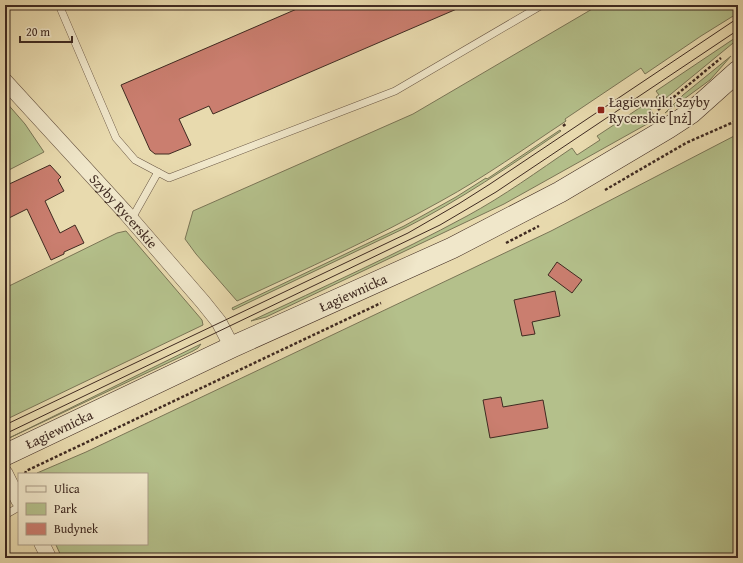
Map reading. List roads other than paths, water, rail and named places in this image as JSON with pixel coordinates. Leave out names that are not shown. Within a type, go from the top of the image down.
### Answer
[{"type":"main road","name":"Łagiewnicka","points":[[691,113],[738,71]]},
{"type":"main road","name":"Łagiewnicka","points":[[5,455],[232,348],[445,251],[560,192],[691,113],[738,91]]},
{"type":"street","name":"Szyby Rycerskie","points":[[5,81],[132,220],[215,317],[232,348]]},
{"type":"street","points":[[5,473],[18,499]]},
{"type":"lane","points":[[59,5],[116,138],[135,160],[169,178],[396,91],[542,5]]},
{"type":"lane","points":[[132,220],[158,172]]},
{"type":"lane","points":[[5,515],[18,508]]},
{"type":"tram line","points":[[5,425],[408,233],[490,184],[738,18]]},
{"type":"tram line","points":[[5,434],[440,225],[496,192],[738,30]]},
{"type":"place","name":"Łagiewniki Szyby Rycerskie [nż]","points":[[601,110]]}]
